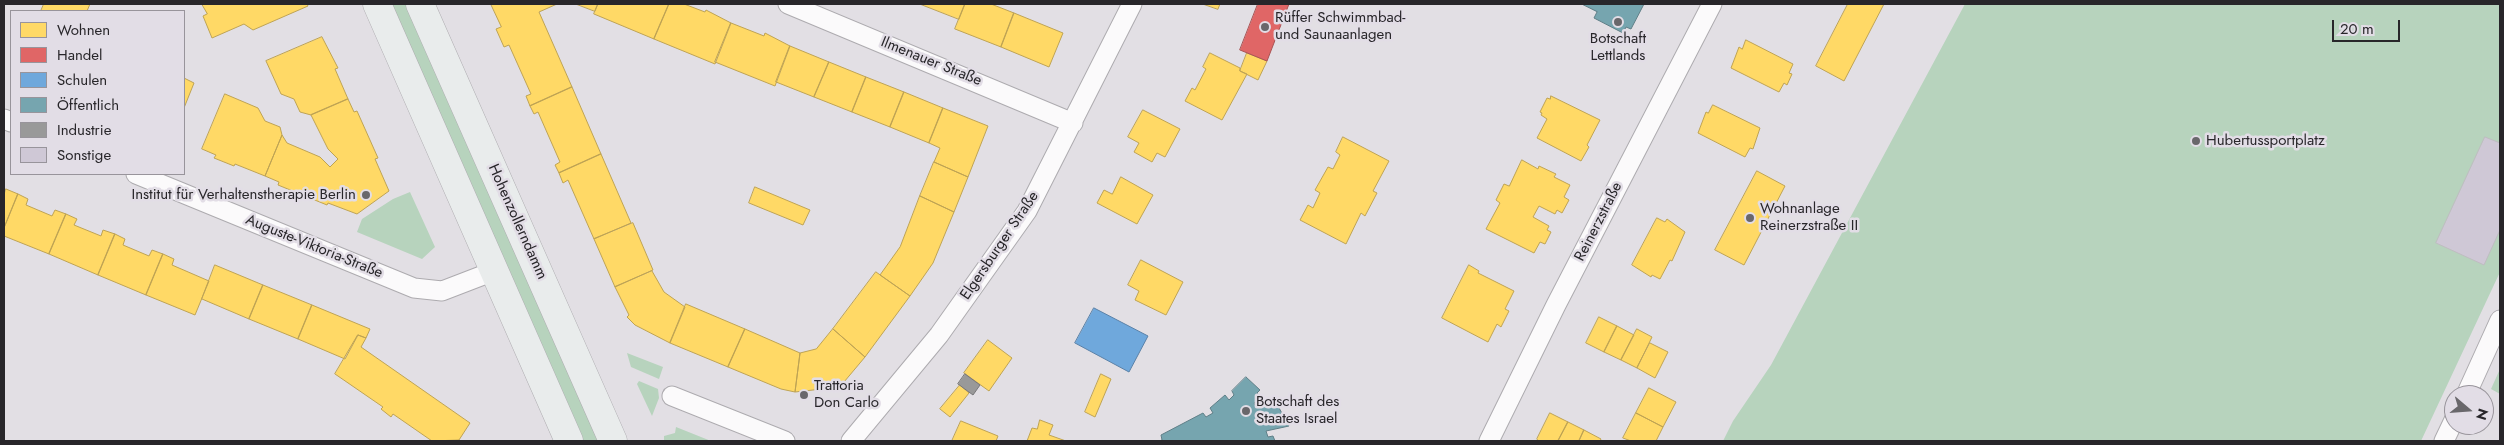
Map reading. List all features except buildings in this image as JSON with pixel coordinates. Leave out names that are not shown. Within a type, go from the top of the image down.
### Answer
[{"type":"main road","points":[[377,4],[569,441]]},
{"type":"main road","name":"Hohenzollerndamm","points":[[420,4],[613,441]]},
{"type":"street","name":"Ilmenauer Straße","points":[[788,4],[1073,123]]},
{"type":"street","name":"Elgersburger Straße","points":[[851,441],[938,335],[1027,211],[1132,4]]},
{"type":"street","name":"Reinerzstraße","points":[[1489,441],[1556,305],[1712,4]]},
{"type":"street","name":"Auguste-Viktoria-Straße","points":[[138,175],[414,288],[442,292],[494,271]]},
{"type":"street","points":[[2471,385],[2500,320]]},
{"type":"street","points":[[672,396],[785,441]]},
{"type":"green space","points":[[389,4],[408,4],[600,441],[581,441]]},
{"type":"green space","name":"Hubertussportplatz","points":[[1965,4],[2500,4],[2500,272],[2447,385],[2444,385],[2444,392],[2421,441],[1723,441],[1733,421],[1771,365]]},
{"type":"green space","points":[[410,192],[435,247],[422,259],[357,232],[362,219],[393,199]]},
{"type":"green space","points":[[627,353],[663,367],[659,379],[631,367]]},
{"type":"green space","points":[[2500,369],[2500,394],[2494,391],[2493,385]]},
{"type":"green space","points":[[639,381],[658,389],[659,398],[652,416],[637,384]]},
{"type":"green space","points":[[676,427],[711,441],[664,441],[664,436],[675,433]]},
{"type":"place","name":"Botschaft Lettlands","points":[[1618,22]]},
{"type":"place","name":"Rüffer Schwimmbad- und Saunaanlagen","points":[[1265,27]]},
{"type":"place","name":"Hubertussportplatz","points":[[2196,141]]},
{"type":"place","name":"Institut für Verhaltenstherapie Berlin","points":[[366,195]]},
{"type":"place","name":"Wohnanlage Reinerzstraße II","points":[[1750,218]]},
{"type":"place","name":"Trattoria Don Carlo","points":[[804,395]]},
{"type":"place","name":"Botschaft des Staates Israel","points":[[1246,411]]}]
